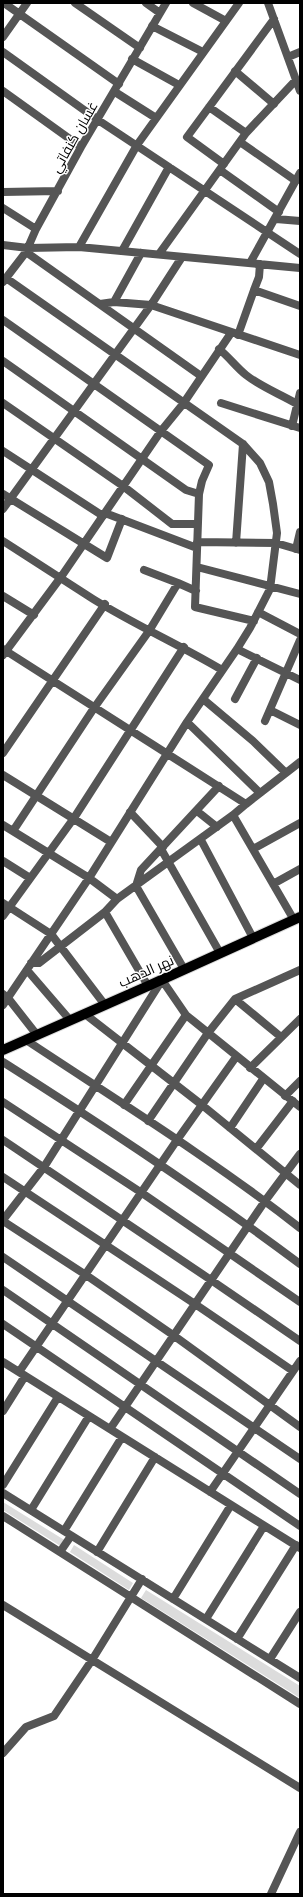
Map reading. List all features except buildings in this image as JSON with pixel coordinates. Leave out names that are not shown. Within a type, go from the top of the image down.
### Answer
[{"type":"main road","name":"نهر الدهب","points":[[3,1050],[162,980],[297,918]]},
{"type":"street","points":[[4,3],[119,84]]},
{"type":"street","points":[[3,37],[27,3]]},
{"type":"street","points":[[75,3],[140,48]]},
{"type":"street","points":[[146,3],[160,13]]},
{"type":"street","name":"غسان كنفاتي","points":[[4,280],[27,250],[36,229],[81,147],[166,3]]},
{"type":"street","points":[[193,3],[226,21]]},
{"type":"street","points":[[79,246],[137,145],[239,3]]},
{"type":"street","points":[[268,3],[300,91]]},
{"type":"street","points":[[274,19],[187,137],[277,215],[300,221]]},
{"type":"street","points":[[152,26],[203,52]]},
{"type":"street","points":[[3,52],[98,120],[137,145],[204,192],[300,254]]},
{"type":"street","points":[[288,58],[300,52]]},
{"type":"street","points":[[132,59],[179,85]]},
{"type":"street","points":[[235,71],[274,104]]},
{"type":"street","points":[[159,254],[246,133],[296,80]]},
{"type":"street","points":[[3,91],[81,147]]},
{"type":"street","points":[[114,92],[156,118]]},
{"type":"street","points":[[209,107],[246,133]]},
{"type":"street","points":[[240,142],[296,181]]},
{"type":"street","points":[[122,251],[169,167]]},
{"type":"street","points":[[250,263],[268,234],[300,173]]},
{"type":"street","points":[[3,192],[58,191]]},
{"type":"street","points":[[3,208],[36,229]]},
{"type":"street","points":[[3,245],[27,250],[79,246],[300,268]]},
{"type":"street","points":[[27,250],[200,376]]},
{"type":"street","points":[[114,302],[141,253]]},
{"type":"street","points":[[3,509],[134,328],[182,257]]},
{"type":"street","points":[[246,804],[4,652],[34,615],[61,577],[161,431],[183,404],[219,349],[234,334],[259,277],[260,264]]},
{"type":"street","points":[[3,1005],[6,996],[29,966],[89,878],[187,722],[254,622],[270,586],[277,534],[269,482],[260,463],[243,444],[4,280]]},
{"type":"street","points":[[254,290],[300,306]]},
{"type":"street","points":[[100,304],[114,302],[151,304],[234,334],[300,355]]},
{"type":"street","points":[[3,320],[209,465],[202,481],[199,494],[197,524],[196,607],[254,622]]},
{"type":"street","points":[[219,349],[231,358],[244,374],[257,383],[297,404]]},
{"type":"street","points":[[3,361],[186,490],[199,494]]},
{"type":"street","points":[[221,403],[296,427],[297,404],[300,393]]},
{"type":"street","points":[[3,403],[123,486],[172,524],[197,524]]},
{"type":"street","points":[[236,543],[243,444]]},
{"type":"street","points":[[3,451],[104,515],[122,519],[197,545],[276,543],[298,550],[300,532]]},
{"type":"street","points":[[3,494],[107,558],[122,519]]},
{"type":"street","points":[[3,541],[61,577],[94,600],[105,604],[149,631],[184,647],[222,670]]},
{"type":"street","points":[[197,567],[300,594]]},
{"type":"street","points":[[144,570],[196,591]]},
{"type":"street","points":[[13,831],[35,795],[94,708],[149,631],[178,583]]},
{"type":"street","points":[[3,596],[34,615]]},
{"type":"street","points":[[3,753],[105,604]]},
{"type":"street","points":[[258,612],[300,634]]},
{"type":"street","points":[[265,721],[300,640]]},
{"type":"street","points":[[3,916],[6,905],[30,878],[74,818],[129,730],[184,647]]},
{"type":"street","points":[[237,649],[300,680]]},
{"type":"street","points":[[235,699],[257,658]]},
{"type":"street","points":[[202,699],[253,741],[286,773]]},
{"type":"street","points":[[270,710],[300,726]]},
{"type":"street","points":[[187,722],[260,793]]},
{"type":"street","points":[[29,966],[39,964],[105,912],[117,900],[201,840],[300,762]]},
{"type":"street","points":[[3,775],[111,842]]},
{"type":"street","points":[[184,969],[136,886],[141,870],[219,786]]},
{"type":"street","points":[[197,811],[217,827]]},
{"type":"street","points":[[130,812],[162,848],[220,953]]},
{"type":"street","points":[[233,815],[273,884],[297,918]]},
{"type":"street","points":[[253,849],[300,823]]},
{"type":"street","points":[[3,825],[89,878],[117,900]]},
{"type":"street","points":[[201,840],[253,938]]},
{"type":"street","points":[[3,861],[30,878]]},
{"type":"street","points":[[273,884],[300,868]]},
{"type":"street","points":[[6,905],[51,934],[105,1005]]},
{"type":"street","points":[[105,912],[148,986]]},
{"type":"street","points":[[29,966],[70,1020]]},
{"type":"street","points":[[148,1121],[208,1033],[235,999],[300,970]]},
{"type":"street","points":[[300,1107],[236,1057],[186,1015],[162,980],[44,1167],[3,1220],[173,1335],[300,1427]]},
{"type":"street","points":[[6,996],[37,1035]]},
{"type":"street","points":[[235,999],[282,1037]]},
{"type":"street","points":[[85,1014],[202,1105],[300,1185]]},
{"type":"street","points":[[124,1104],[152,1066],[186,1015]]},
{"type":"street","points":[[250,1068],[300,1019]]},
{"type":"street","points":[[26,1040],[178,1140],[265,1201],[300,1228]]},
{"type":"street","points":[[3,1411],[36,1347],[51,1324],[236,1057]]},
{"type":"street","points":[[3,1062],[80,1110],[161,1165],[300,1264]]},
{"type":"street","points":[[230,1128],[264,1079]]},
{"type":"street","points":[[285,1096],[300,1082]]},
{"type":"street","points":[[3,1102],[142,1193],[300,1302]]},
{"type":"street","points":[[256,1149],[293,1102]]},
{"type":"street","points":[[3,1140],[300,1341]]},
{"type":"street","points":[[110,1429],[265,1201],[300,1154]]},
{"type":"street","points":[[3,1177],[293,1371]]},
{"type":"street","points":[[3,1257],[67,1302],[300,1459]]},
{"type":"street","points":[[3,1290],[300,1494]]},
{"type":"street","points":[[3,1324],[300,1526]]},
{"type":"street","points":[[210,1492],[300,1361]]},
{"type":"street","points":[[3,1362],[298,1547],[237,1639]]},
{"type":"street","points":[[3,1485],[58,1397]]},
{"type":"street","points":[[31,1510],[89,1416]]},
{"type":"street","points":[[64,1531],[122,1436]]},
{"type":"street","points":[[97,1552],[155,1457]]},
{"type":"street","points":[[3,1493],[300,1678]]},
{"type":"street","points":[[173,1599],[231,1505]]},
{"type":"street","points":[[3,1516],[300,1704]]},
{"type":"street","points":[[206,1619],[264,1526]]},
{"type":"street","points":[[60,1552],[71,1536]]},
{"type":"street","points":[[3,1753],[26,1727],[54,1716],[92,1660],[142,1580]]},
{"type":"street","points":[[3,1605],[300,1788]]},
{"type":"street","points":[[270,1659],[300,1612]]},
{"type":"street","points":[[270,1894],[300,1832]]},
{"type":"shaded area","points":[[3,1502],[66,1541],[62,1547],[3,1510]]},
{"type":"shaded area","points":[[74,1545],[133,1583],[129,1590],[70,1552]]},
{"type":"shaded area","points":[[146,1590],[300,1686],[300,1698],[141,1598]]}]
